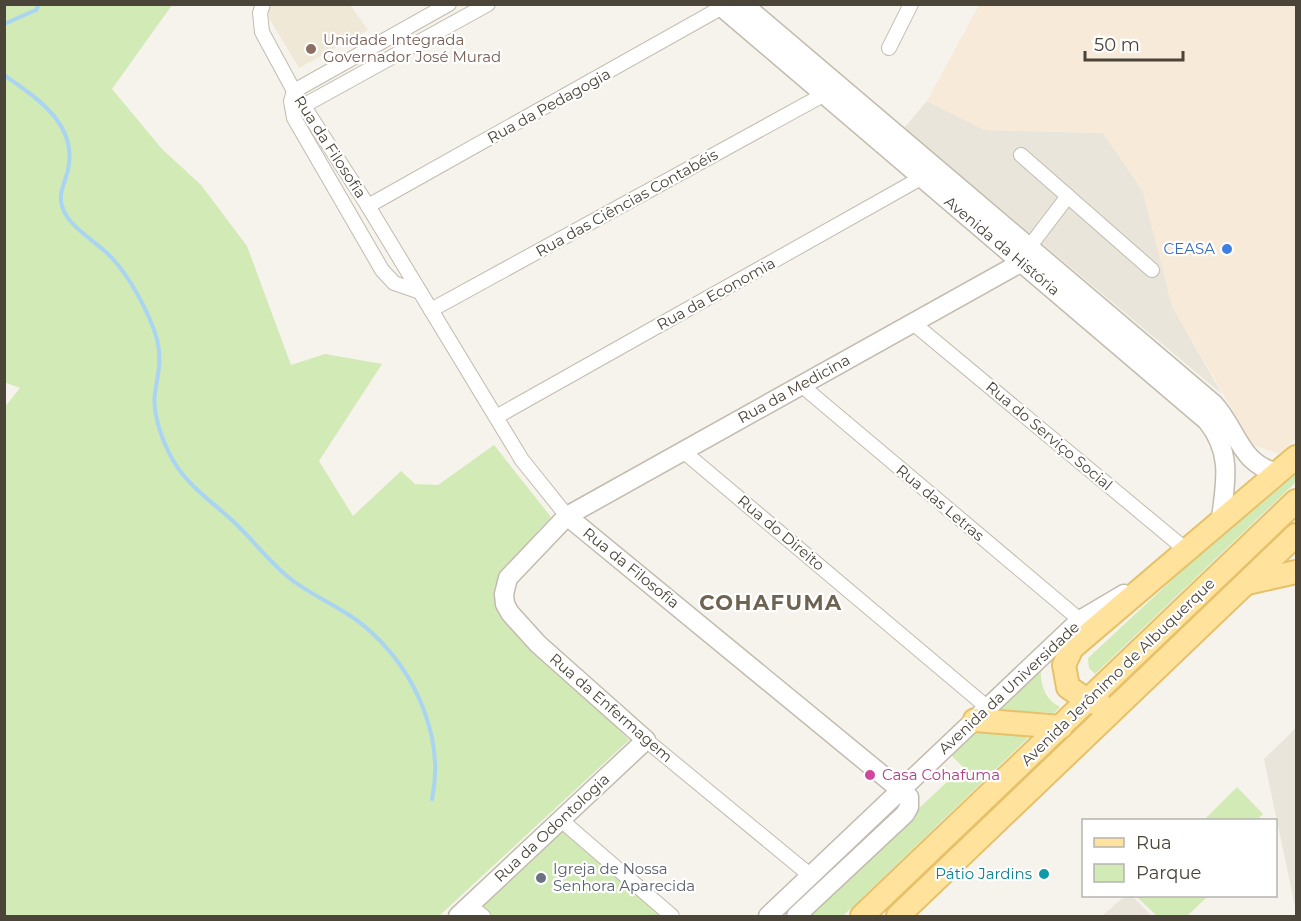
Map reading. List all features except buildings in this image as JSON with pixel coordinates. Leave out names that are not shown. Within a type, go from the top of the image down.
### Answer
[{"type":"main road","name":"Avenida da Universidade","points":[[1114,709],[1088,701],[1073,692],[1066,682],[1064,665],[1067,654],[1221,518],[1296,457]]},
{"type":"main road","name":"Avenida Jerônimo de Albuquerque","points":[[862,916],[1296,501]]},
{"type":"main road","name":"Avenida Jerônimo de Albuquerque","points":[[898,916],[1296,535]]},
{"type":"main road","points":[[1245,583],[1296,572]]},
{"type":"main road","points":[[982,714],[1062,727]]},
{"type":"street","points":[[263,4],[260,13],[262,32],[294,91],[449,4]]},
{"type":"street","points":[[303,106],[488,4]]},
{"type":"street","name":"Avenida da História","points":[[743,4],[927,172],[1214,404],[1228,422],[1245,454],[1260,468],[1278,473]]},
{"type":"street","points":[[889,48],[911,4]]},
{"type":"street","name":"Avenida da História","points":[[723,6],[823,95],[927,172]]},
{"type":"street","name":"Rua da Pedagogia","points":[[368,206],[723,6]]},
{"type":"street","name":"Rua da Filosofia","points":[[294,91],[368,206],[522,460],[567,516],[902,790]]},
{"type":"street","name":"Rua da Filosofia","points":[[294,91],[291,101],[294,118],[382,270],[394,283],[420,292]]},
{"type":"street","name":"Rua das Ciências Contabéis","points":[[430,310],[823,95]]},
{"type":"street","points":[[1021,154],[1152,270]]},
{"type":"street","name":"Rua da Economia","points":[[496,417],[927,172]]},
{"type":"street","points":[[1026,254],[1068,196]]},
{"type":"street","name":"Avenida da História","points":[[1026,254],[1197,411],[1220,439],[1227,463],[1221,518]]},
{"type":"street","name":"Rua da Medicina","points":[[567,516],[913,323],[1026,254]]},
{"type":"street","name":"Rua do Serviço Social","points":[[913,323],[1185,549]]},
{"type":"street","name":"Rua das Letras","points":[[801,385],[1080,620]]},
{"type":"street","name":"Rua do Direito","points":[[683,451],[982,714]]},
{"type":"street","points":[[1227,463],[1234,457],[1245,454]]},
{"type":"street","name":"Rua da Enfermagem","points":[[567,516],[508,578],[504,594],[510,614],[538,644],[646,740],[811,876]]},
{"type":"street","name":"Avenida da Universidade","points":[[768,916],[1080,620],[1153,577]]},
{"type":"street","name":"Rua da Odontologia","points":[[470,913],[561,820],[646,740]]},
{"type":"street","points":[[796,916],[905,814],[910,802],[902,790]]},
{"type":"street","points":[[561,820],[672,916]]},
{"type":"shaded area","name":"Unidade Integrada Governador José Murad","points":[[268,5],[350,5],[368,30],[299,68],[269,18]]},
{"type":"shaded area","name":"CEASA","points":[[979,5],[1296,5],[1296,438],[1279,454],[1253,445],[1172,306],[1143,191],[1103,133],[985,130],[927,101]]},
{"type":"shaded area","points":[[927,101],[985,130],[1103,133],[1143,191],[1172,306],[1222,394],[904,128]]},
{"type":"shaded area","points":[[1296,728],[1296,911],[1277,819],[1264,759]]},
{"type":"shaded area","points":[[1124,897],[1133,897],[1152,916],[1102,916]]},
{"type":"green space","points":[[4,5],[172,5],[112,89],[162,149],[201,185],[247,246],[291,365],[325,354],[382,364],[319,461],[353,516],[401,471],[415,484],[438,485],[494,445],[551,517],[499,573],[497,588],[512,624],[629,740],[439,916],[5,916],[4,408],[20,388],[4,382]]},
{"type":"green space","points":[[1296,473],[1296,482],[1095,674],[1089,668],[1088,658],[1268,491]]},
{"type":"green space","points":[[1041,665],[1041,678],[1046,695],[1060,707],[1054,713],[995,710]]},
{"type":"green space","points":[[976,727],[1028,738],[843,916],[804,916],[963,767],[949,753]]},
{"type":"green space","points":[[1237,787],[1263,814],[1258,819],[1205,819]]},
{"type":"green space","points":[[559,820],[666,916],[483,916],[469,904]]},
{"type":"green space","points":[[1137,897],[1207,897],[1187,916],[1157,916]]},
{"type":"waterway","points":[[4,24],[36,10],[39,4]]},
{"type":"waterway","points":[[4,75],[41,103],[61,126],[67,139],[69,154],[68,170],[61,194],[63,209],[72,223],[118,265],[138,295],[149,318],[157,339],[159,353],[155,410],[162,437],[174,462],[189,481],[233,521],[278,568],[302,587],[362,624],[387,648],[414,687],[430,731],[435,776],[432,799]]},
{"type":"place","name":"Unidade Integrada Governador José Murad","points":[[311,49]]},
{"type":"place","name":"CEASA","points":[[1227,249]]},
{"type":"place","name":"Casa Cohafuma","points":[[870,775]]},
{"type":"place","name":"Pátio Jardins","points":[[1044,874]]},
{"type":"place","name":"Igreja de Nossa Senhora Aparecida","points":[[541,878]]},
{"type":"district","name":"COHAFUMA","points":[[771,603]]}]
